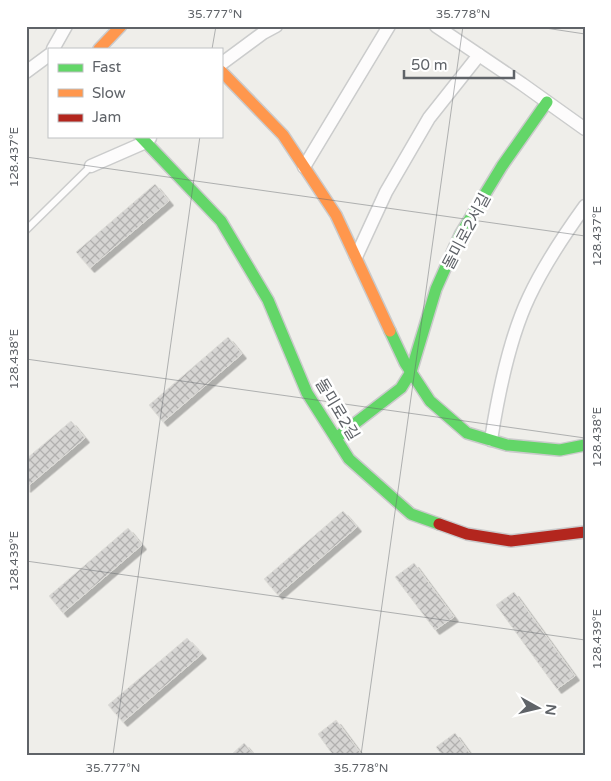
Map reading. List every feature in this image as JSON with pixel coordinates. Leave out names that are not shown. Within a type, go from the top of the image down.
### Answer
[{"type":"street","points":[[54,48],[66,26]]},
{"type":"street","points":[[100,48],[121,26]]},
{"type":"street","points":[[222,63],[263,33],[276,26]]},
{"type":"street","points":[[304,167],[389,26]]},
{"type":"street","points":[[436,26],[585,129]]},
{"type":"street","points":[[356,257],[386,192],[429,118],[479,55]]},
{"type":"street","points":[[26,72],[48,56]]},
{"type":"street","points":[[222,72],[283,135],[336,215],[405,363],[430,401],[468,433],[507,445],[560,450],[585,445]]},
{"type":"street","name":"돌미로2서길","points":[[411,372],[436,289],[460,235],[502,166],[547,102]]},
{"type":"street","points":[[91,166],[146,138]]},
{"type":"street","name":"돌미로2길","points":[[146,138],[221,221],[268,300],[307,393],[349,459],[411,514],[467,534],[511,541],[585,532]]},
{"type":"street","points":[[491,440],[496,404],[511,346],[528,298],[562,237],[585,206]]},
{"type":"street","points":[[336,438],[401,388],[411,372]]},
{"type":"lane","points":[[26,230],[91,166]]},
{"type":"building","points":[[155,184],[169,201],[90,268],[76,252]]},
{"type":"building","points":[[228,337],[242,354],[163,422],[149,405]]},
{"type":"building","points":[[71,421],[85,438],[26,488],[26,459]]},
{"type":"building","points":[[343,511],[357,527],[278,595],[264,579]]},
{"type":"building","points":[[128,528],[142,545],[63,613],[49,596]]},
{"type":"building","points":[[414,563],[454,617],[435,630],[395,577]]},
{"type":"building","points":[[514,592],[575,676],[557,689],[496,605]]},
{"type":"building","points":[[187,638],[202,654],[123,722],[108,705]]},
{"type":"building","points":[[336,720],[362,755],[333,755],[318,734]]},
{"type":"building","points":[[455,733],[471,755],[442,755],[436,747]]},
{"type":"building","points":[[244,743],[254,755],[231,755]]},
{"type":"traffic: fast","points":[[336,438],[401,388],[411,372],[436,289],[460,235],[502,166],[547,102]]},
{"type":"traffic: fast","points":[[142,138],[221,221],[268,300],[307,393],[349,459],[411,514],[439,524]]},
{"type":"traffic: fast","points":[[390,331],[405,363],[430,401],[467,433],[507,445],[560,450],[585,445]]},
{"type":"traffic: slow","points":[[100,48],[121,26]]},
{"type":"traffic: slow","points":[[222,72],[283,135],[336,215],[390,331]]},
{"type":"traffic: jam","points":[[439,524],[467,534],[511,541],[585,532]]}]
